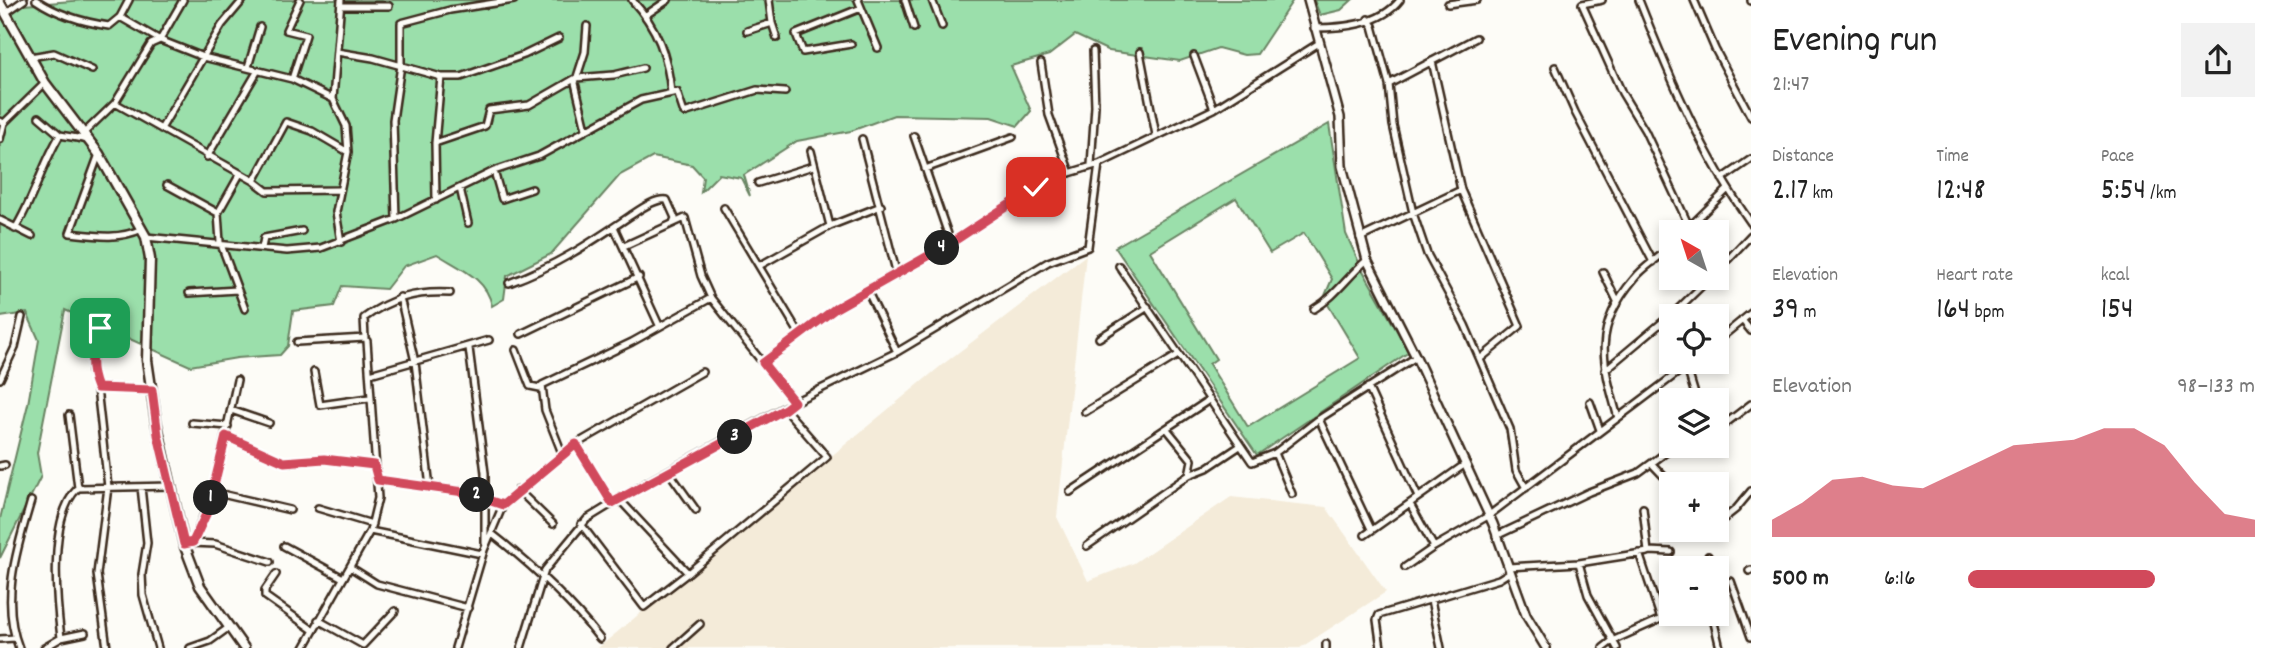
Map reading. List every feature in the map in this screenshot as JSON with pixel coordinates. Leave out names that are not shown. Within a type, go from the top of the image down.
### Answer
[{"type":"main road","points":[[3,8],[45,83],[99,154],[144,233],[150,259],[146,349],[156,421],[171,486],[200,586],[244,648]]},
{"type":"street","points":[[3,8],[24,0]]},
{"type":"street","points":[[36,0],[52,12],[109,26],[120,17],[129,0]]},
{"type":"street","points":[[39,117],[60,135],[86,136],[115,103],[151,44],[160,40],[183,0]]},
{"type":"street","points":[[162,129],[222,25],[243,0]]},
{"type":"street","points":[[292,79],[306,35],[286,30],[300,0]]},
{"type":"street","points":[[396,219],[393,120],[401,65],[401,23],[450,10],[514,0]]},
{"type":"street","points":[[632,0],[646,15],[666,58],[671,93]]},
{"type":"street","points":[[646,15],[668,0]]},
{"type":"street","points":[[769,0],[777,38]]},
{"type":"street","points":[[858,0],[878,48]]},
{"type":"street","points":[[905,0],[914,28]]},
{"type":"street","points":[[941,0],[932,1],[942,26]]},
{"type":"street","points":[[1308,0],[1340,117],[1342,166],[1367,260],[1416,357],[1488,516],[1526,615],[1546,648]]},
{"type":"street","points":[[1313,26],[1348,27],[1391,10],[1400,0]]},
{"type":"street","points":[[1448,5],[1477,0]]},
{"type":"street","points":[[1602,0],[1582,4],[1617,83],[1645,131],[1686,220]]},
{"type":"street","points":[[1639,0],[1658,47],[1727,190],[1751,223]]},
{"type":"street","points":[[1694,0],[1715,49],[1751,117]]},
{"type":"street","points":[[341,242],[336,212],[338,190],[348,167],[348,152],[346,126],[333,99],[341,3],[389,6]]},
{"type":"street","points":[[851,44],[803,52],[796,34],[861,8]]},
{"type":"street","points":[[120,17],[160,40],[203,57],[292,79],[333,99]]},
{"type":"street","points":[[1368,19],[1373,26],[1390,84],[1393,124],[1413,213],[1427,254],[1480,359],[1510,429],[1516,470],[1526,488]]},
{"type":"street","points":[[747,32],[772,23]]},
{"type":"street","points":[[586,129],[576,78],[585,52],[587,26]]},
{"type":"street","points":[[248,67],[260,27]]},
{"type":"street","points":[[337,52],[401,65],[441,77],[461,77],[524,55],[559,38]]},
{"type":"street","points":[[1390,84],[1476,38]]},
{"type":"street","points":[[763,363],[800,333],[867,290],[951,243],[1036,187],[1099,164],[1213,109],[1319,43]]},
{"type":"street","points":[[1091,165],[1095,106],[1093,51]]},
{"type":"street","points":[[1140,52],[1156,135]]},
{"type":"street","points":[[30,57],[54,53],[92,71]]},
{"type":"street","points":[[1194,56],[1213,109]]},
{"type":"street","points":[[1432,61],[1461,190],[1520,326],[1480,359]]},
{"type":"street","points":[[1041,63],[1049,115],[1070,173]]},
{"type":"street","points":[[1555,67],[1575,112],[1653,262]]},
{"type":"street","points":[[435,143],[485,126],[489,110],[528,105],[576,78],[614,75],[643,68]]},
{"type":"street","points":[[207,157],[257,72]]},
{"type":"street","points":[[436,200],[435,143],[441,77]]},
{"type":"street","points":[[0,139],[2,122],[45,83]]},
{"type":"street","points":[[99,154],[70,233],[111,238],[144,233],[287,251],[321,248],[396,219],[494,171],[539,156],[640,100],[671,93],[680,94],[684,113],[757,90],[785,92]]},
{"type":"street","points":[[115,103],[254,181],[267,191],[338,190]]},
{"type":"street","points":[[254,181],[286,122],[312,131],[348,152]]},
{"type":"street","points":[[15,229],[35,194],[41,169],[60,135]]},
{"type":"street","points":[[914,136],[951,243]]},
{"type":"street","points":[[925,170],[1013,137]]},
{"type":"street","points":[[862,139],[897,275]]},
{"type":"street","points":[[811,151],[830,226]]},
{"type":"street","points":[[1722,179],[1751,159]]},
{"type":"street","points":[[521,648],[544,575],[555,554],[581,524],[612,503],[794,402],[897,352],[1048,262],[1088,247],[1099,164]]},
{"type":"street","points":[[758,183],[813,166]]},
{"type":"street","points":[[494,171],[502,199],[532,189]]},
{"type":"street","points":[[240,174],[218,213],[220,242],[244,309]]},
{"type":"street","points":[[167,184],[218,213]]},
{"type":"street","points":[[460,188],[468,223]]},
{"type":"street","points":[[1360,238],[1461,190]]},
{"type":"street","points":[[1695,220],[1727,190]]},
{"type":"street","points":[[509,283],[552,267],[662,199],[667,200],[675,218],[673,223]]},
{"type":"street","points":[[759,267],[830,226],[881,206]]},
{"type":"street","points":[[724,208],[800,333]]},
{"type":"street","points":[[624,246],[685,218],[701,276],[711,298],[794,402]]},
{"type":"street","points":[[0,220],[32,236]]},
{"type":"street","points":[[614,227],[659,325]]},
{"type":"street","points":[[262,248],[264,238],[302,231]]},
{"type":"street","points":[[1729,258],[1751,235]]},
{"type":"street","points":[[1618,418],[1605,370],[1602,335],[1634,278],[1659,257]]},
{"type":"street","points":[[1314,309],[1333,298],[1349,275],[1367,260]]},
{"type":"street","points":[[1119,266],[1252,462],[1275,453],[1320,419],[1416,357]]},
{"type":"street","points":[[1603,272],[1618,303]]},
{"type":"street","points":[[521,334],[639,277]]},
{"type":"street","points":[[189,293],[237,290]]},
{"type":"street","points":[[867,290],[897,352]]},
{"type":"street","points":[[1605,370],[1698,290]]},
{"type":"street","points":[[297,342],[365,338],[364,318],[400,298],[424,292],[450,293]]},
{"type":"street","points":[[400,298],[415,362],[430,487]]},
{"type":"street","points":[[540,388],[550,379],[632,342],[711,298]]},
{"type":"street","points":[[1099,338],[1148,307]]},
{"type":"street","points":[[1729,331],[1751,313]]},
{"type":"street","points":[[0,379],[22,317]]},
{"type":"street","points":[[1742,320],[1751,331]]},
{"type":"street","points":[[100,328],[95,340],[91,371],[97,388],[108,486],[97,573],[107,648]]},
{"type":"street","points":[[370,374],[469,348],[489,340]]},
{"type":"street","points":[[304,648],[372,524],[378,480],[374,465],[367,341]]},
{"type":"street","points":[[469,348],[486,498],[483,526],[486,546]]},
{"type":"street","points":[[516,350],[530,386],[540,388]]},
{"type":"street","points":[[1085,412],[1178,355]]},
{"type":"street","points":[[0,363],[7,365]]},
{"type":"street","points":[[314,372],[320,405],[369,398]]},
{"type":"street","points":[[455,648],[482,554],[503,505],[562,453],[702,372]]},
{"type":"street","points":[[1405,567],[1488,516],[1679,374]]},
{"type":"street","points":[[237,380],[213,492],[189,543],[215,544],[270,562]]},
{"type":"street","points":[[1368,387],[1418,497]]},
{"type":"street","points":[[97,388],[152,390]]},
{"type":"street","points":[[540,388],[562,453]]},
{"type":"street","points":[[1070,492],[1209,400]]},
{"type":"street","points":[[1590,402],[1600,430]]},
{"type":"street","points":[[1729,421],[1751,404]]},
{"type":"street","points":[[581,524],[644,607],[827,457],[785,409]]},
{"type":"street","points":[[232,410],[269,422]]},
{"type":"street","points":[[69,415],[78,488]]},
{"type":"street","points":[[1320,419],[1371,529]]},
{"type":"street","points":[[192,423],[228,426]]},
{"type":"street","points":[[1167,429],[1192,460],[1189,475]]},
{"type":"street","points":[[226,436],[284,462],[324,459],[374,465]]},
{"type":"street","points":[[576,444],[612,503]]},
{"type":"street","points":[[1087,546],[1189,475],[1207,468],[1240,446]]},
{"type":"street","points":[[1275,453],[1292,494]]},
{"type":"street","points":[[1496,536],[1653,465],[1661,458]]},
{"type":"street","points":[[1366,535],[1464,465]]},
{"type":"street","points":[[1653,465],[1660,472]]},
{"type":"street","points":[[669,472],[696,510]]},
{"type":"street","points":[[378,480],[486,498],[503,505]]},
{"type":"street","points":[[61,638],[57,562],[65,502],[78,488],[171,486]]},
{"type":"street","points":[[141,487],[147,549],[142,573],[143,595],[158,648]]},
{"type":"street","points":[[518,490],[553,524]]},
{"type":"street","points":[[1729,515],[1751,491]]},
{"type":"street","points":[[213,492],[289,510]]},
{"type":"street","points":[[620,500],[688,573]]},
{"type":"street","points":[[19,648],[15,638],[8,588],[31,501]]},
{"type":"street","points":[[1410,504],[1434,547]]},
{"type":"street","points":[[318,508],[372,524]]},
{"type":"street","points":[[1643,508],[1649,551]]},
{"type":"street","points":[[370,531],[482,554]]},
{"type":"street","points":[[491,533],[544,575],[570,601],[600,639]]},
{"type":"street","points":[[284,546],[343,578]]},
{"type":"street","points":[[1381,648],[1377,620],[1379,615],[1499,579],[1509,569],[1579,563],[1649,551],[1671,552]]},
{"type":"street","points":[[1639,553],[1659,613]]},
{"type":"street","points":[[1579,563],[1588,594],[1617,648]]},
{"type":"street","points":[[350,567],[377,584],[468,608]]},
{"type":"street","points":[[276,574],[265,590],[265,596],[313,630]]},
{"type":"street","points":[[1731,581],[1750,635]]},
{"type":"street","points":[[1431,600],[1441,648]]},
{"type":"street","points":[[318,620],[363,645],[396,611]]},
{"type":"street","points":[[1603,648],[1612,641],[1659,620]]},
{"type":"street","points":[[673,648],[700,624]]},
{"type":"street","points":[[1715,626],[1720,648]]},
{"type":"street","points":[[190,648],[210,640],[228,628]]},
{"type":"street","points":[[44,648],[61,638],[85,633]]},
{"type":"street","points":[[0,639],[15,638]]},
{"type":"street","points":[[210,640],[212,648]]},
{"type":"street","points":[[309,640],[315,648]]},
{"type":"shaded area","points":[[1086,255],[1057,517],[1088,581],[1134,563],[1231,497],[1326,507],[1386,592],[1300,648],[598,648],[942,365]]},
{"type":"green space","points":[[84,0],[1293,0],[1257,54],[1244,55],[1218,48],[1180,61],[1109,51],[1075,35],[1049,55],[1011,66],[1031,111],[1018,126],[991,117],[894,115],[851,131],[797,141],[744,175],[750,196],[741,178],[719,174],[701,192],[703,177],[692,165],[653,157],[620,175],[551,254],[507,276],[504,299],[492,306],[489,296],[478,281],[437,254],[404,266],[386,289],[342,286],[334,306],[293,311],[288,346],[280,355],[237,358],[190,366],[65,310],[37,453],[41,476],[0,558],[0,519],[28,404],[39,340],[27,313],[0,317],[0,7]]},
{"type":"green space","points":[[1314,0],[1352,0],[1341,10],[1320,15]]},
{"type":"green space","points":[[1329,124],[1346,234],[1362,269],[1409,352],[1257,455],[1115,247]],"holes":[[[1236,198],[1270,253],[1304,233],[1332,279],[1324,298],[1360,358],[1248,427],[1209,364],[1216,359],[1150,251]]]},
{"type":"route","points":[[100,328],[95,340],[91,371],[97,388],[152,390],[158,435],[184,544],[193,542],[206,516],[226,436],[284,462],[307,463],[324,459],[374,465],[378,480],[464,492],[503,505],[576,444],[612,503],[785,409],[794,402],[763,363],[836,308],[951,243],[1036,187]]}]
